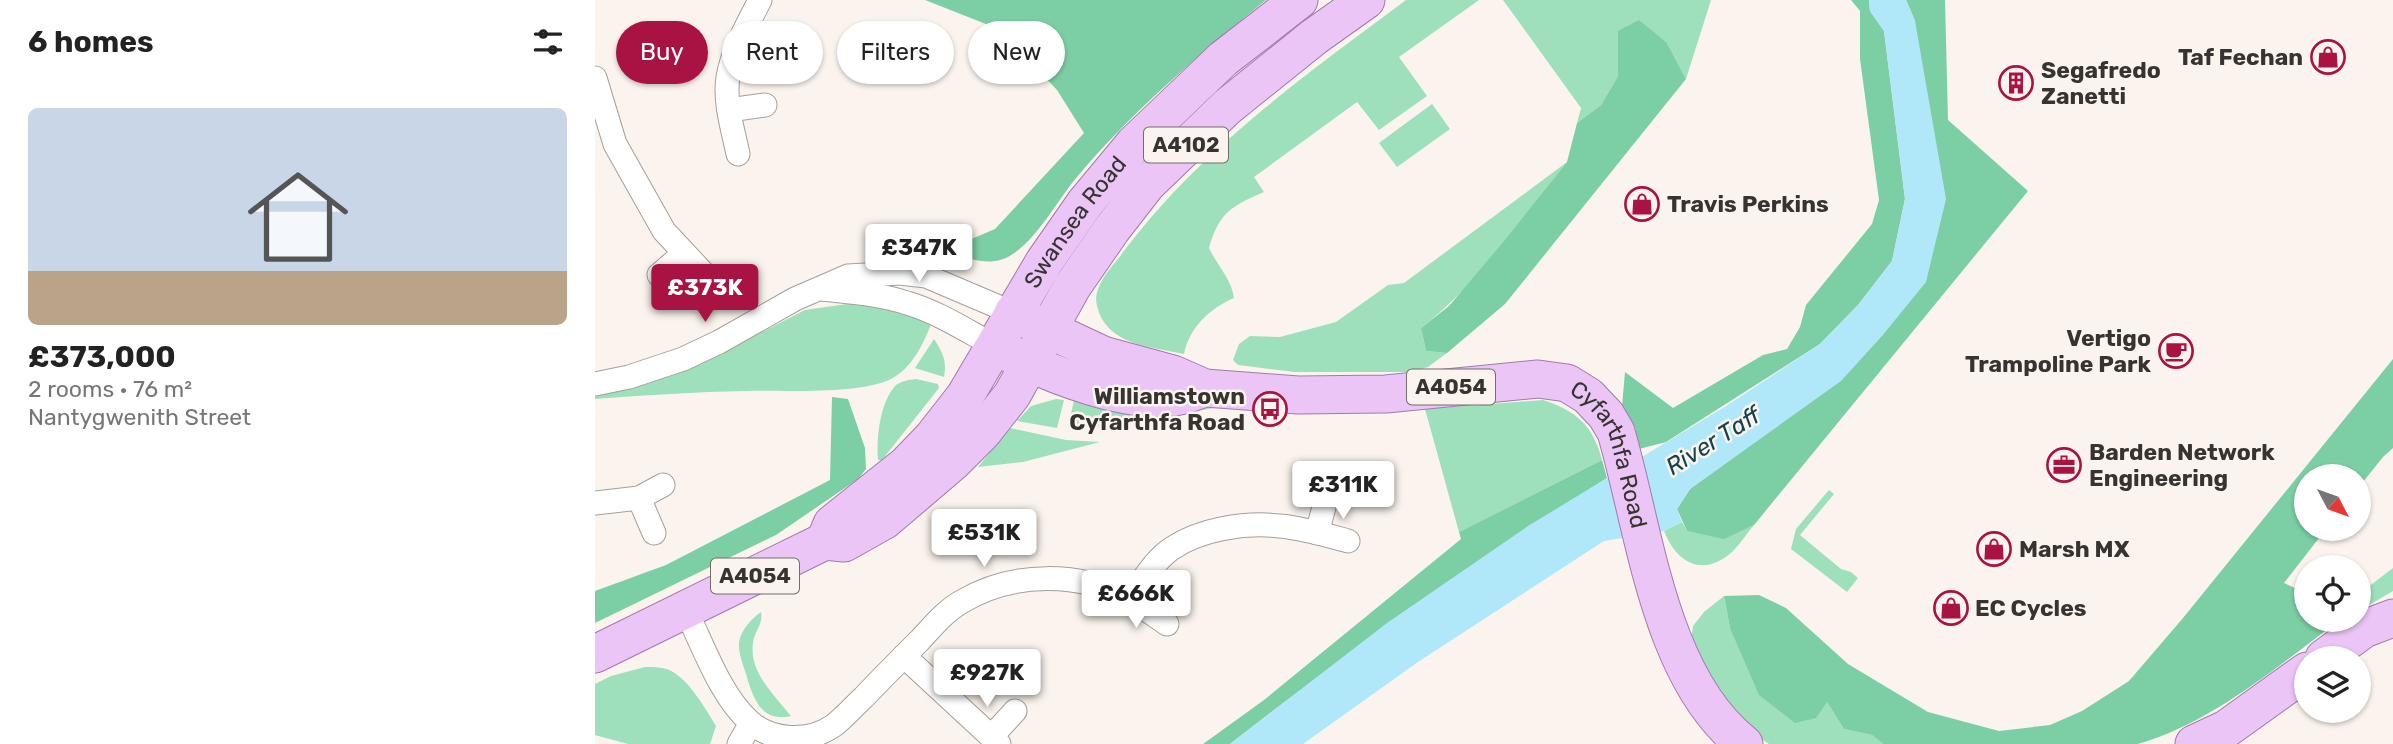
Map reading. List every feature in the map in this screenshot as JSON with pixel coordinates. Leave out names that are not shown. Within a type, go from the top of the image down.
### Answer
[{"type":"main road","name":"Swansea Road","points":[[995,346],[1044,262],[1085,203],[1134,144],[1223,59],[1299,0]]},
{"type":"main road","name":"Swansea Road","points":[[1030,364],[1072,287],[1147,184],[1227,107],[1314,37],[1366,0]]},
{"type":"main road","name":"Cyfarthfa Road","points":[[1013,313],[1103,355],[1173,374],[1205,388],[1298,395],[1386,394],[1538,379],[1567,383],[1588,396],[1606,415],[1616,432],[1660,599],[1680,657],[1702,699],[1728,731],[1744,744]]},
{"type":"main road","name":"Cyfarthfa Road","points":[[995,346],[1030,364],[1074,381],[1137,397],[1175,397],[1205,388]]},
{"type":"main road","name":"A4054","points":[[825,541],[832,524],[907,465],[933,438],[965,396],[995,346]]},
{"type":"main road","name":"A4054","points":[[595,654],[825,541],[844,543],[885,520],[925,487],[982,433],[1012,394],[1030,364]]},
{"type":"main road","points":[[2341,646],[2364,629],[2393,618]]},
{"type":"main road","points":[[2194,744],[2226,729],[2294,680]]},
{"type":"street","points":[[738,154],[729,110],[728,78],[740,41],[760,0]]},
{"type":"street","points":[[595,78],[615,144],[664,231],[706,276]]},
{"type":"street","points":[[729,110],[765,104]]},
{"type":"street","points":[[660,275],[683,254]]},
{"type":"street","points":[[595,384],[629,377],[683,359],[795,299],[848,276],[901,272],[926,276],[1013,313]]},
{"type":"street","points":[[822,289],[870,294],[908,303],[995,346]]},
{"type":"street","points":[[595,503],[639,498],[663,485]]},
{"type":"street","points":[[1317,533],[1327,496]]},
{"type":"street","points":[[639,498],[655,533]]},
{"type":"street","points":[[1131,599],[1150,571],[1170,550],[1198,534],[1254,525],[1280,526],[1348,541]]},
{"type":"street","points":[[686,611],[728,695],[751,723],[766,732],[801,738],[831,727],[939,620],[963,601],[1007,584],[1048,577],[1112,589],[1167,624]]},
{"type":"street","points":[[904,656],[995,740],[1015,711]]},
{"type":"street","points":[[739,744],[751,723]]},
{"type":"green space","points":[[925,0],[1266,0],[1189,64],[1117,133],[1072,183],[1021,248],[1010,256],[993,261],[971,259],[943,251],[995,229],[1084,133],[1051,84],[1065,84],[1065,21],[978,21]]},
{"type":"green space","points":[[1406,0],[1479,0],[1399,57],[1427,96],[1379,130],[1357,102],[1254,177],[1264,192],[1235,206],[1222,218],[1209,248],[1233,291],[1234,298],[1217,307],[1202,320],[1191,336],[1184,354],[1131,342],[1110,329],[1097,306],[1097,292],[1108,272],[1151,217],[1184,182],[1254,117]]},
{"type":"green space","points":[[1503,0],[1711,0],[1686,79],[1667,43],[1618,31],[1618,76],[1601,105],[1577,123],[1581,108]]},
{"type":"green space","points":[[1851,0],[1869,0],[1870,11],[1884,31],[1905,199],[1892,261],[1858,305],[1820,344],[1666,442],[1639,449],[1635,427],[1622,406],[1625,372],[1673,408],[1763,355],[1787,349],[1800,327],[1806,305],[1872,224],[1879,200],[1860,59],[1860,11]]},
{"type":"green space","points":[[1906,0],[1945,0],[1948,120],[2028,191],[1754,525],[1724,539],[1687,531],[1677,509],[1690,489],[1756,441],[1925,282],[1915,21]]},
{"type":"green space","points":[[1639,20],[1667,43],[1686,79],[1505,304],[1447,353],[1426,351],[1421,328],[1449,306],[1567,162],[1577,123],[1601,105],[1618,76],[1618,31]]},
{"type":"green space","points":[[1432,104],[1450,129],[1397,167],[1379,143]]},
{"type":"green space","points":[[1567,162],[1481,271],[1421,328],[1426,351],[1447,353],[1428,367],[1412,372],[1295,372],[1238,365],[1233,360],[1239,344],[1250,336],[1280,337],[1336,322],[1388,285],[1404,283]]},
{"type":"green space","points":[[854,303],[905,312],[931,324],[911,362],[891,379],[841,390],[708,392],[595,399],[595,396],[630,388],[694,367],[805,310]]},
{"type":"green space","points":[[934,339],[943,357],[944,377],[915,368]]},
{"type":"green space","points":[[2393,359],[2393,448],[2371,472],[2371,464],[2308,464]]},
{"type":"green space","points":[[916,379],[938,384],[939,388],[882,460],[878,460],[879,431],[890,393],[902,382]]},
{"type":"green space","points":[[1075,396],[1230,405],[1113,426],[1068,427]]},
{"type":"green space","points":[[832,397],[848,399],[865,448],[866,469],[858,479],[776,535],[595,623],[595,591],[666,565],[830,480]]},
{"type":"green space","points":[[1056,399],[1064,400],[1057,428],[1017,421],[1031,406]]},
{"type":"green space","points":[[1543,400],[1565,409],[1582,421],[1594,437],[1602,460],[1459,532],[1425,409]]},
{"type":"green space","points":[[1010,428],[1066,440],[1100,442],[1023,462],[978,467]]},
{"type":"green space","points":[[1602,460],[1607,478],[1510,540],[1415,606],[1230,744],[1203,744],[1264,700],[1461,539],[1459,532]]},
{"type":"green space","points":[[2294,481],[2294,541],[2317,541],[2306,555],[2294,555],[2294,570],[2284,583],[2294,588],[2294,632],[2324,632],[2305,646],[2294,646],[2294,654],[2218,708],[2166,734],[2138,744],[1883,744],[1872,735],[1844,729],[1827,702],[1816,718],[1795,723],[1759,695],[1730,628],[1724,596],[1759,595],[1786,608],[1848,664],[1928,712],[1999,731],[2050,725],[2082,711],[2129,681]]},
{"type":"green space","points":[[1829,490],[1834,494],[1800,535],[1841,569],[1858,578],[1847,592],[1791,549],[1796,529]]},
{"type":"green space","points":[[1682,522],[1687,531],[1724,538],[1754,525],[1733,551],[1712,564],[1702,565],[1693,564],[1676,552],[1664,531]]},
{"type":"green space","points":[[2393,568],[2393,591],[2371,604],[2371,585]]},
{"type":"green space","points":[[1724,596],[1730,628],[1827,702],[1844,729],[1872,735],[1883,744],[1769,744],[1757,736],[1729,709],[1691,641],[1693,626],[1704,612]]},
{"type":"green space","points":[[761,612],[753,650],[757,671],[791,716],[772,716],[760,707],[742,663],[740,638],[747,625]]},
{"type":"green space","points":[[645,667],[670,670],[692,689],[716,726],[710,744],[628,744],[595,735],[595,684],[611,676]]},
{"type":"water","name":"River Taff","points":[[1869,0],[1906,0],[1915,21],[1946,199],[1926,282],[1882,336],[1841,381],[1690,489],[1677,509],[1682,522],[1664,531],[1604,541],[1418,662],[1303,744],[1230,744],[1387,623],[1528,526],[1726,406],[1820,344],[1858,305],[1892,261],[1905,199],[1884,31],[1870,11]]},
{"type":"place","name":"Taf Fechan","points":[[2328,57]]},
{"type":"place","name":"Segafredo Zanetti","points":[[2016,83]]},
{"type":"place","name":"Travis Perkins","points":[[1642,204]]},
{"type":"place","name":"Vertigo Trampoline Park","points":[[2176,351]]},
{"type":"place","name":"Williamstown Cyfarthfa Road","points":[[1270,409]]},
{"type":"place","name":"Barden Network Engineering","points":[[2064,465]]},
{"type":"place","name":"Marsh MX","points":[[1994,549]]},
{"type":"place","name":"EC Cycles","points":[[1951,608]]}]
